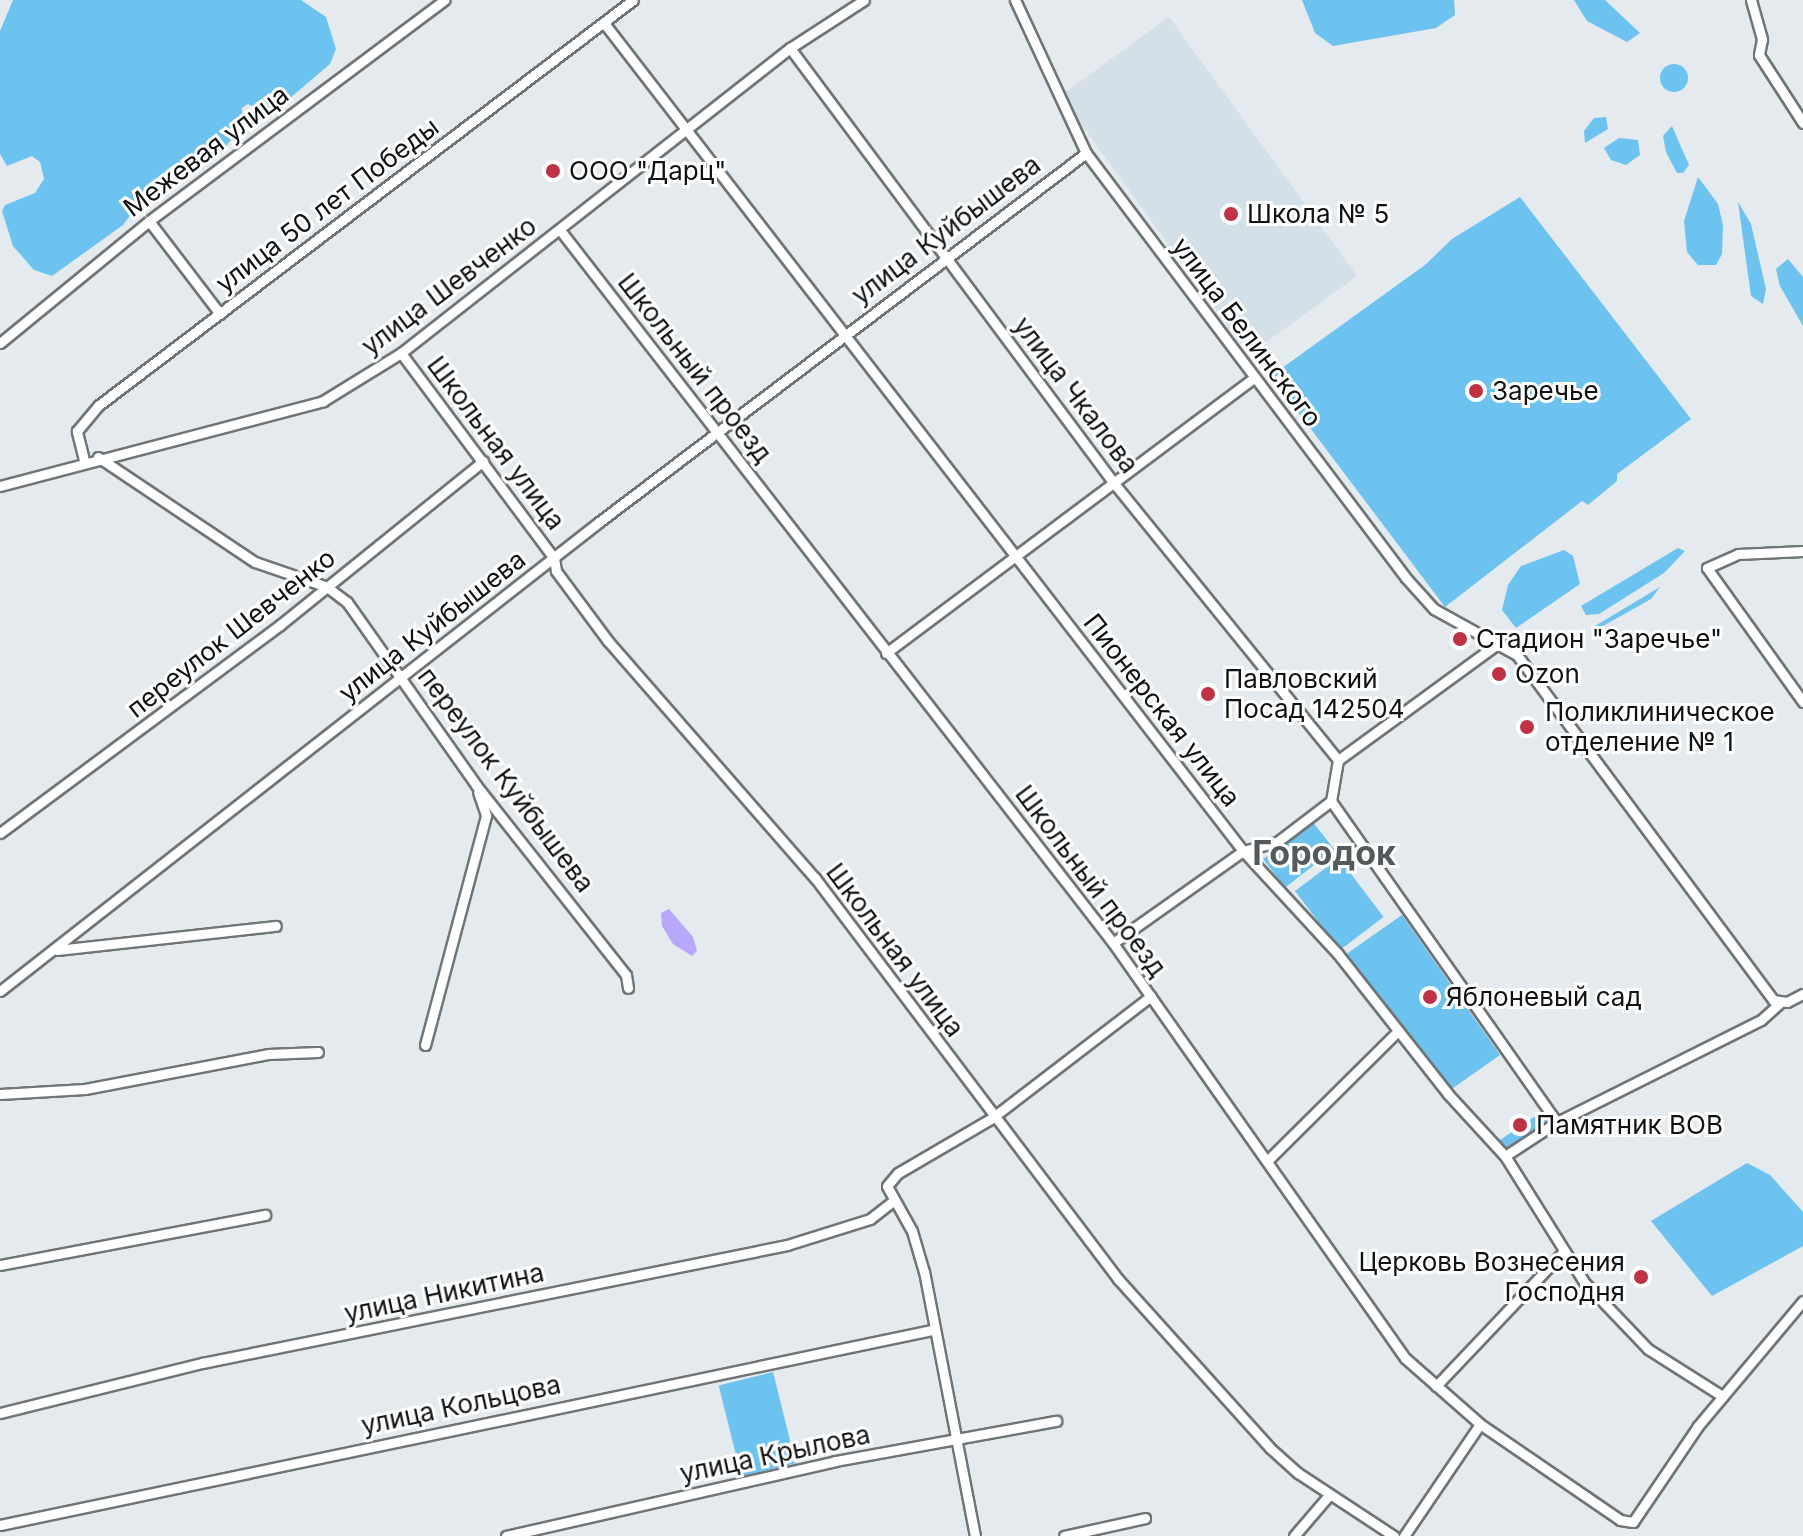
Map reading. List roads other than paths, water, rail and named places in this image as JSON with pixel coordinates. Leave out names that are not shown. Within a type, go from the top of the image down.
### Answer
[{"type":"street","name":"Межевая улица","points":[[0,343],[149,221],[444,0]]},
{"type":"street","name":"улица 50 лет Победы","points":[[84,460],[77,431],[88,414],[633,0]]},
{"type":"street","name":"улица Шевченко","points":[[0,486],[84,460],[323,401],[401,353],[790,48],[864,0]]},
{"type":"street","name":"улица Белинского","points":[[1015,0],[1086,153],[1253,378],[1434,609],[1500,642],[1532,672],[1777,1001]]},
{"type":"street","points":[[1751,0],[1762,39],[1759,55],[1803,123]]},
{"type":"street","name":"Пионерская улица","points":[[604,23],[842,337],[1243,851],[1338,954],[1398,1031],[1505,1156],[1562,1253],[1626,1331],[1679,1373],[1722,1396]]},
{"type":"street","name":"улица Чкалова","points":[[790,48],[1113,482],[1338,760]]},
{"type":"street","name":"улица Куйбышева","points":[[0,991],[554,558],[1086,153]]},
{"type":"street","points":[[149,221],[220,314]]},
{"type":"street","name":"Школьный проезд","points":[[560,230],[1113,943],[1405,1358],[1480,1424],[1620,1520],[1633,1522],[1722,1396]]},
{"type":"street","name":"Школьная улица","points":[[401,353],[554,558],[556,571],[608,641],[815,878],[992,1118],[1118,1279],[1270,1448],[1330,1494],[1394,1536]]},
{"type":"street","points":[[886,653],[1017,560],[1113,482],[1253,378]]},
{"type":"street","name":"переулок Куйбышева","points":[[98,457],[255,562],[327,587],[347,602],[476,785],[626,975],[628,988]]},
{"type":"street","name":"переулок Шевченко","points":[[0,833],[84,774],[327,587],[483,461]]},
{"type":"street","points":[[1803,551],[1738,554],[1707,568],[1803,702]]},
{"type":"street","points":[[1113,943],[1243,851],[1277,842],[1331,801],[1338,760],[1500,642]]},
{"type":"street","points":[[425,1045],[486,815],[476,785]]},
{"type":"street","points":[[1331,801],[1557,1122]]},
{"type":"street","points":[[53,951],[276,926]]},
{"type":"street","points":[[1505,1156],[1557,1122],[1761,1020],[1777,1001],[1803,994]]},
{"type":"street","points":[[975,1536],[912,1231],[892,1202],[887,1186],[898,1173],[992,1118],[1151,996]]},
{"type":"street","points":[[1267,1161],[1398,1031]]},
{"type":"street","points":[[0,1094],[85,1089],[268,1054],[318,1052]]},
{"type":"street","name":"улица Никитина","points":[[0,1413],[202,1363],[787,1245],[870,1219],[892,1202]]},
{"type":"street","points":[[0,1265],[265,1215]]},
{"type":"street","points":[[1436,1386],[1562,1253]]},
{"type":"street","points":[[1722,1396],[1803,1301]]},
{"type":"street","name":"улица Кольцова","points":[[0,1525],[932,1330]]},
{"type":"street","name":"улица Крылова","points":[[506,1536],[835,1461],[1056,1421]]},
{"type":"street","points":[[1404,1536],[1480,1424]]},
{"type":"street","points":[[1294,1536],[1330,1494]]},
{"type":"street","points":[[1064,1536],[1145,1518]]},
{"type":"place","name":"ООО \"Дарц\"","points":[[553,171]]},
{"type":"place","name":"Школа № 5","points":[[1231,214]]},
{"type":"place","name":"Заречье","points":[[1476,391]]},
{"type":"place","name":"Стадион \"Заречье\"","points":[[1460,639]]},
{"type":"place","name":"Ozon","points":[[1499,674]]},
{"type":"place","name":"Павловский Посад 142504","points":[[1208,694]]},
{"type":"place","name":"Поликлиническое отделение № 1","points":[[1527,727]]},
{"type":"place","name":"Яблоневый сад","points":[[1430,997]]},
{"type":"place","name":"Памятник ВОВ","points":[[1520,1125]]},
{"type":"place","name":"Церковь Вознесения Господня","points":[[1641,1277]]},
{"type":"district","name":"Городок","points":[[1324,853]]}]
